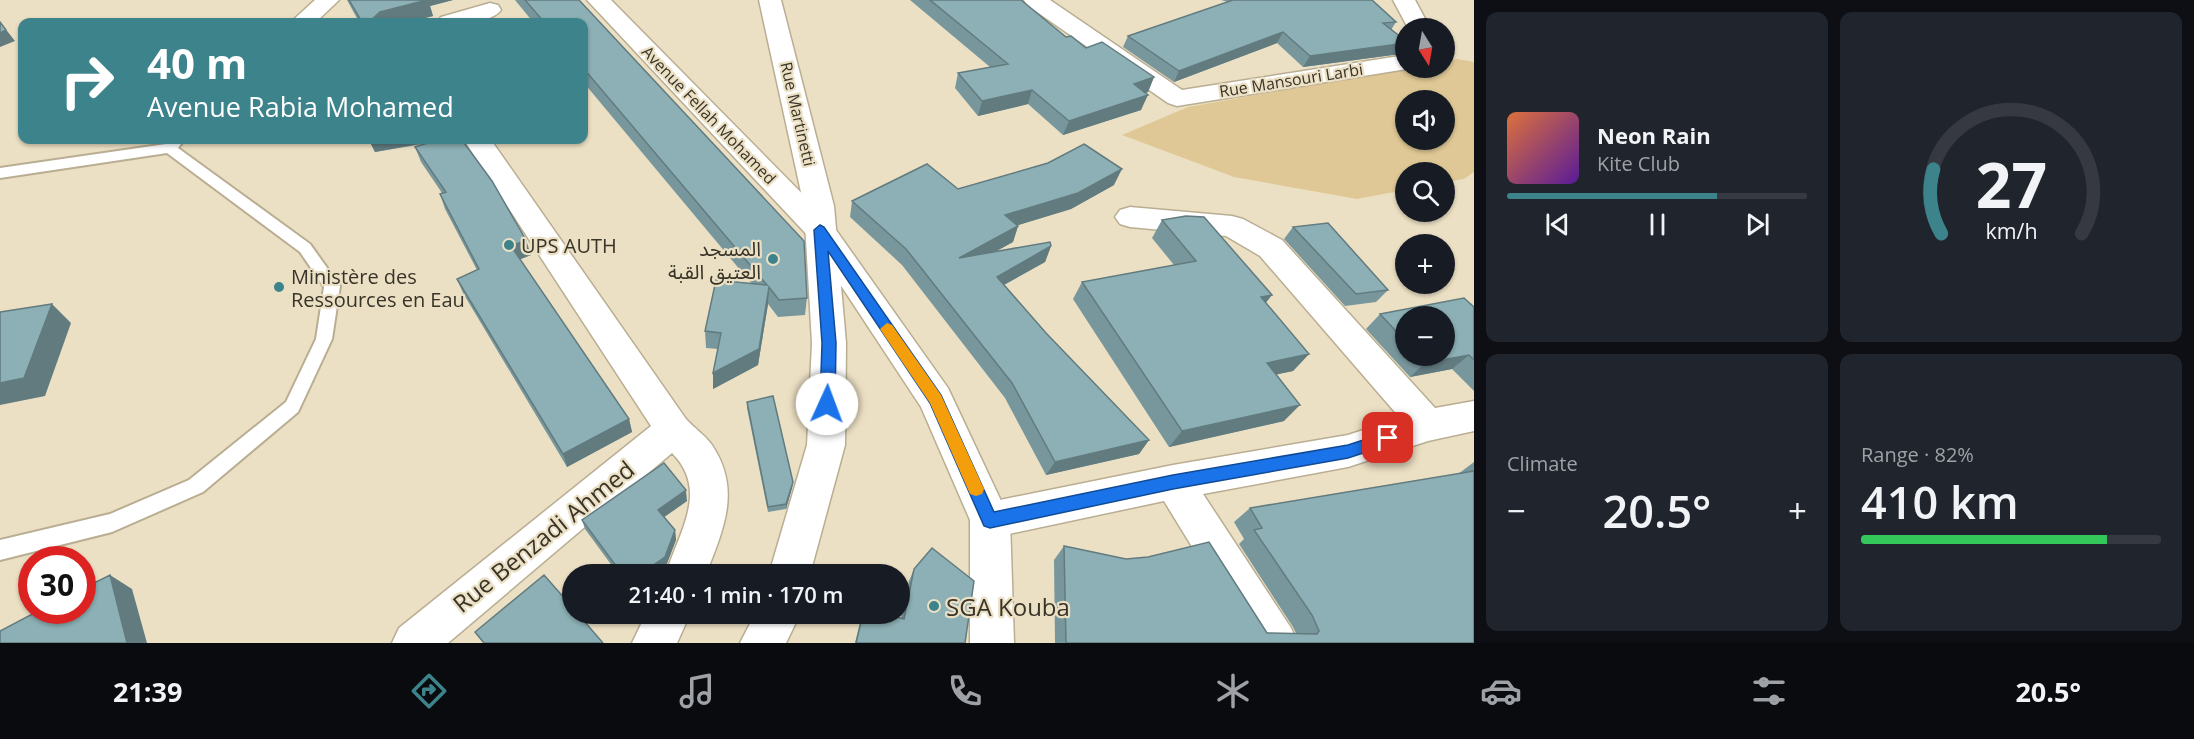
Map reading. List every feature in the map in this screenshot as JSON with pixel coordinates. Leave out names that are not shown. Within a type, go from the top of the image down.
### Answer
[{"type":"street","points":[[314,18],[328,0]]},
{"type":"street","name":"Avenue Fellah Mohamed","points":[[598,0],[820,230],[935,399],[990,520]]},
{"type":"street","name":"Rue Martinetti","points":[[770,0],[819,206],[829,343],[826,444],[793,564]]},
{"type":"street","name":"Rue Mansouri Larbi","points":[[1035,0],[1177,98],[1395,64]]},
{"type":"street","points":[[1404,0],[1414,18]]},
{"type":"street","points":[[463,18],[490,10]]},
{"type":"street","points":[[481,144],[673,430],[700,458],[711,486],[705,522],[690,564]]},
{"type":"street","points":[[1130,217],[1232,226],[1271,248],[1428,425]]},
{"type":"street","points":[[992,643],[990,520],[1173,482],[1348,452],[1428,425],[1474,416]]},
{"type":"street","name":"Rue Benzadi Ahmed","points":[[414,643],[673,430]]},
{"type":"street","points":[[1173,482],[1276,643]]},
{"type":"street","points":[[654,643],[664,624]]},
{"type":"street","points":[[762,643],[772,624]]},
{"type":"lane","points":[[0,173],[174,144],[305,248],[332,286],[324,339],[292,407],[196,486],[112,523],[0,550]]},
{"type":"shaded area","points":[[1455,59],[1474,62],[1474,172],[1464,179],[1455,180],[1455,162],[1395,162],[1395,192],[1357,199],[1234,177],[1122,135],[1188,107],[1395,71],[1395,78],[1455,78]]},
{"type":"building","points":[[349,0],[427,0],[380,12],[373,18],[360,18]]},
{"type":"building","points":[[525,0],[579,0],[804,241],[807,298],[779,300],[769,287],[759,349],[713,373],[721,333],[705,331],[716,280],[767,285],[588,74],[588,18],[541,18]]},
{"type":"building","points":[[930,0],[1021,0],[1066,37],[1071,36],[1086,48],[1102,42],[1154,77],[1134,84],[1148,95],[1069,121],[1032,90],[982,101],[958,73],[1008,64]]},
{"type":"building","points":[[1233,0],[1372,0],[1395,21],[1383,23],[1395,32],[1395,44],[1310,56],[1283,32],[1179,71],[1128,36]]},
{"type":"building","points":[[0,22],[6,30],[0,33]]},
{"type":"building","points":[[424,144],[465,144],[492,181],[526,240],[511,246],[629,419],[563,454],[457,279],[479,269],[440,194],[446,192],[415,147]]},
{"type":"building","points":[[1084,144],[1122,169],[1078,193],[1005,215],[1018,226],[959,258],[1050,242],[1051,246],[997,277],[1046,333],[1149,440],[1055,462],[1012,383],[906,249],[852,201],[927,164],[958,189],[1048,163]]},
{"type":"building","points":[[1186,216],[1204,217],[1272,295],[1261,297],[1309,354],[1267,363],[1300,405],[1182,431],[1082,282],[1196,261],[1162,220]]},
{"type":"building","points":[[1328,223],[1388,290],[1356,294],[1293,227]]},
{"type":"building","points":[[1464,298],[1474,307],[1474,360],[1469,355],[1455,358],[1455,306],[1422,306]]},
{"type":"building","points":[[52,304],[24,378],[0,383],[0,312]]},
{"type":"building","points":[[1395,311],[1395,330],[1380,314]]},
{"type":"building","points":[[773,396],[793,482],[786,504],[768,507],[747,402]]},
{"type":"building","points":[[664,463],[686,490],[658,510],[675,530],[665,557],[655,564],[615,564],[582,520]]},
{"type":"building","points":[[1474,471],[1474,643],[1066,643],[1064,546],[1126,559],[1148,557],[1209,542],[1267,633],[1317,634],[1319,631],[1312,615],[1254,530],[1262,528],[1250,508]]},
{"type":"building","name":"SGA Kouba","points":[[932,548],[974,581],[965,643],[856,643],[861,624],[910,624],[910,589],[914,569]]},
{"type":"building","points":[[110,575],[127,643],[0,643],[0,631],[18,622],[18,624],[96,624],[96,582]]},
{"type":"building","points":[[544,575],[562,595],[562,624],[587,624],[603,643],[484,643],[475,632]]},
{"type":"slow traffic","points":[[887,329],[935,399],[976,489]]},
{"type":"place","name":"UPS AUTH","points":[[509,245]]},
{"type":"place","name":"المسجد العتيق القبة","points":[[773,259]]},
{"type":"place","name":"Ministère des Ressources en Eau","points":[[279,287]]},
{"type":"place","name":"SGA Kouba","points":[[934,606]]},
{"type":"route","points":[[827,404],[829,343],[820,230],[935,399],[990,520],[1173,482],[1348,452],[1388,438]]}]
